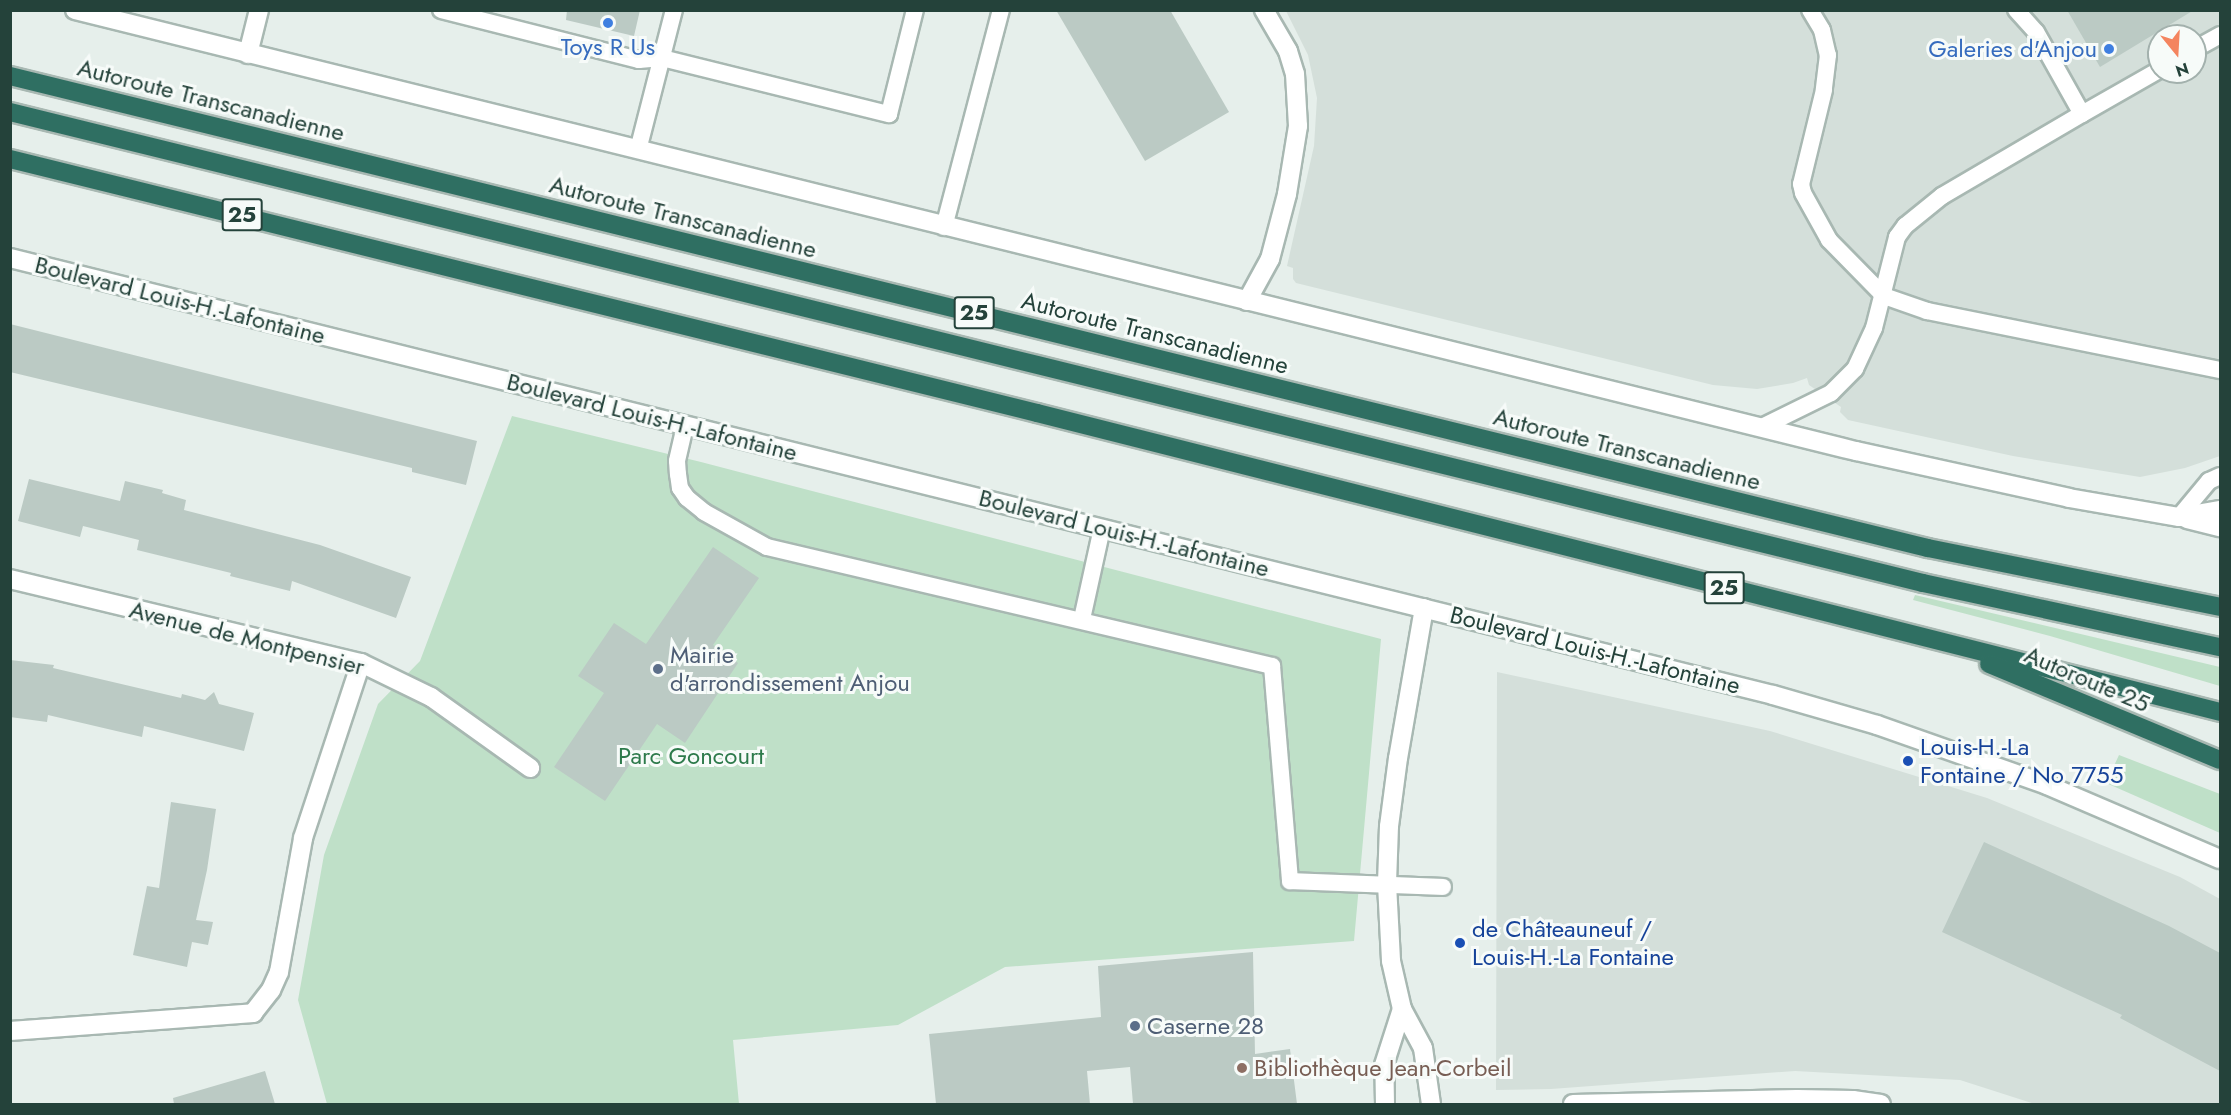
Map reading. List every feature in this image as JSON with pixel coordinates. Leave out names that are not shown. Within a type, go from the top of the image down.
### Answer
[{"type":"highway","name":"Autoroute Transcanadienne","points":[[14,76],[1928,548],[2220,607]]},
{"type":"highway","points":[[10,112],[1900,577],[2220,647]]},
{"type":"highway","name":"25","points":[[10,159],[1026,410],[1935,641]]},
{"type":"highway","points":[[1935,641],[2220,712]]},
{"type":"highway","name":"Autoroute 25","points":[[1935,641],[2220,760]]},
{"type":"main road","points":[[75,10],[944,227],[1930,468],[2220,527]]},
{"type":"main road","points":[[248,54],[259,10]]},
{"type":"main road","points":[[1247,301],[1270,259],[1287,194],[1298,126],[1295,74],[1288,51],[1264,10]]},
{"type":"main road","name":"Boulevard Louis-H.-Lafontaine","points":[[10,258],[1762,692],[1877,725],[2047,785],[2220,859]]},
{"type":"main road","points":[[2179,517],[2220,510]]},
{"type":"main road","name":"Avenue de Montpensier","points":[[10,579],[361,663],[431,697],[530,768]]},
{"type":"main road","points":[[1424,608],[1389,825],[1387,884],[1391,961],[1402,1009],[1423,1048],[1431,1104]]},
{"type":"main road","points":[[10,1031],[253,1013],[271,990],[279,972],[303,838],[361,663]]},
{"type":"main road","points":[[1385,1104],[1384,1065],[1402,1009]]},
{"type":"main road","points":[[1573,1104],[1853,1100],[1881,1104]]},
{"type":"lane","points":[[441,10],[639,60],[662,58],[889,114],[915,10]]},
{"type":"lane","points":[[638,150],[674,10]]},
{"type":"lane","points":[[944,227],[1001,10]]},
{"type":"lane","points":[[1810,10],[1822,30],[1828,55],[1824,90],[1801,184],[1803,193],[1829,240],[1884,296],[1927,311],[2220,370]]},
{"type":"lane","points":[[2016,10],[2036,32],[2082,114]]},
{"type":"lane","points":[[2207,42],[2220,34]]},
{"type":"lane","points":[[1762,427],[1831,393],[1845,381],[1863,356],[1884,296],[1894,247],[1905,226],[1942,196],[2147,77]]},
{"type":"lane","points":[[684,426],[677,467],[680,488],[687,498],[704,512],[767,547],[1082,619],[1272,666],[1290,881],[1443,887]]},
{"type":"lane","points":[[2179,517],[2208,481],[2220,476]]},
{"type":"lane","points":[[1082,619],[1102,528]]},
{"type":"shaded area","points":[[1286,11],[2220,11],[2220,456],[2185,468],[2140,477],[2013,456],[1848,420],[1840,412],[1841,407],[1809,385],[1807,378],[1793,383],[1757,389],[1713,385],[1296,283],[1293,279],[1293,268],[1287,266],[1314,146],[1317,98],[1308,55]]},
{"type":"shaded area","points":[[1497,672],[1770,731],[1987,798],[2180,877],[2220,899],[2220,1104],[2035,1104],[1960,1080],[1795,1071],[1551,1089],[1496,1090]]},
{"type":"green space","name":"Parc Goncourt","points":[[512,416],[701,462],[1381,639],[1354,941],[1005,967],[898,1025],[733,1040],[739,1104],[327,1104],[298,1000],[324,855],[378,704],[420,661]]},
{"type":"green space","points":[[1915,595],[2220,667],[2220,686],[2050,636],[1913,600]]},
{"type":"green space","points":[[2119,755],[2220,794],[2220,833],[2106,783]]},
{"type":"building","name":"Toys R Us","points":[[567,10],[640,10],[634,36],[566,20]]},
{"type":"building","points":[[1056,10],[1170,10],[1229,112],[1145,161]]},
{"type":"building","name":"Galeries d'Anjou","points":[[2067,10],[2194,10],[2171,24],[2147,24],[2147,38],[2100,67]]},
{"type":"building","points":[[10,324],[477,441],[466,485],[412,472],[412,468],[10,372]]},
{"type":"building","points":[[29,479],[120,501],[125,481],[163,490],[162,493],[186,500],[184,510],[320,545],[411,577],[396,618],[292,581],[290,591],[230,576],[231,573],[137,550],[139,540],[83,526],[80,537],[18,521]]},
{"type":"building","name":"Mairie d'arrondissement Anjou","points":[[713,547],[759,578],[713,645],[738,663],[685,743],[657,724],[605,801],[554,767],[604,693],[578,676],[614,623],[646,644]]},
{"type":"building","points":[[10,660],[54,665],[53,668],[181,698],[182,694],[205,700],[214,692],[219,704],[254,713],[244,751],[144,726],[142,737],[48,715],[47,722],[10,717]]},
{"type":"building","points":[[171,802],[216,809],[207,870],[196,920],[213,922],[208,945],[192,942],[187,967],[133,955],[147,886],[159,888]]},
{"type":"building","points":[[1984,842],[2169,926],[2220,953],[2220,1071],[2120,1018],[2122,1015],[1942,932]]},
{"type":"building","name":"Caserne 28","points":[[1253,952],[1255,1054],[1290,1049],[1297,1104],[1133,1104],[1130,1067],[1087,1071],[1090,1104],[936,1104],[929,1034],[1101,1017],[1098,966]]},
{"type":"building","points":[[265,1071],[275,1104],[174,1104],[173,1098]]},
{"type":"place","name":"Toys R Us","points":[[608,23]]},
{"type":"place","name":"Galeries d'Anjou","points":[[2109,49]]},
{"type":"place","name":"Mairie d'arrondissement Anjou","points":[[658,669]]},
{"type":"place","name":"Louis-H.-La Fontaine / No 7755","points":[[1908,761]]},
{"type":"place","name":"de Châteauneuf / Louis-H.-La Fontaine","points":[[1460,943]]},
{"type":"place","name":"Caserne 28","points":[[1135,1026]]},
{"type":"place","name":"Bibliothèque Jean-Corbeil","points":[[1242,1068]]}]
